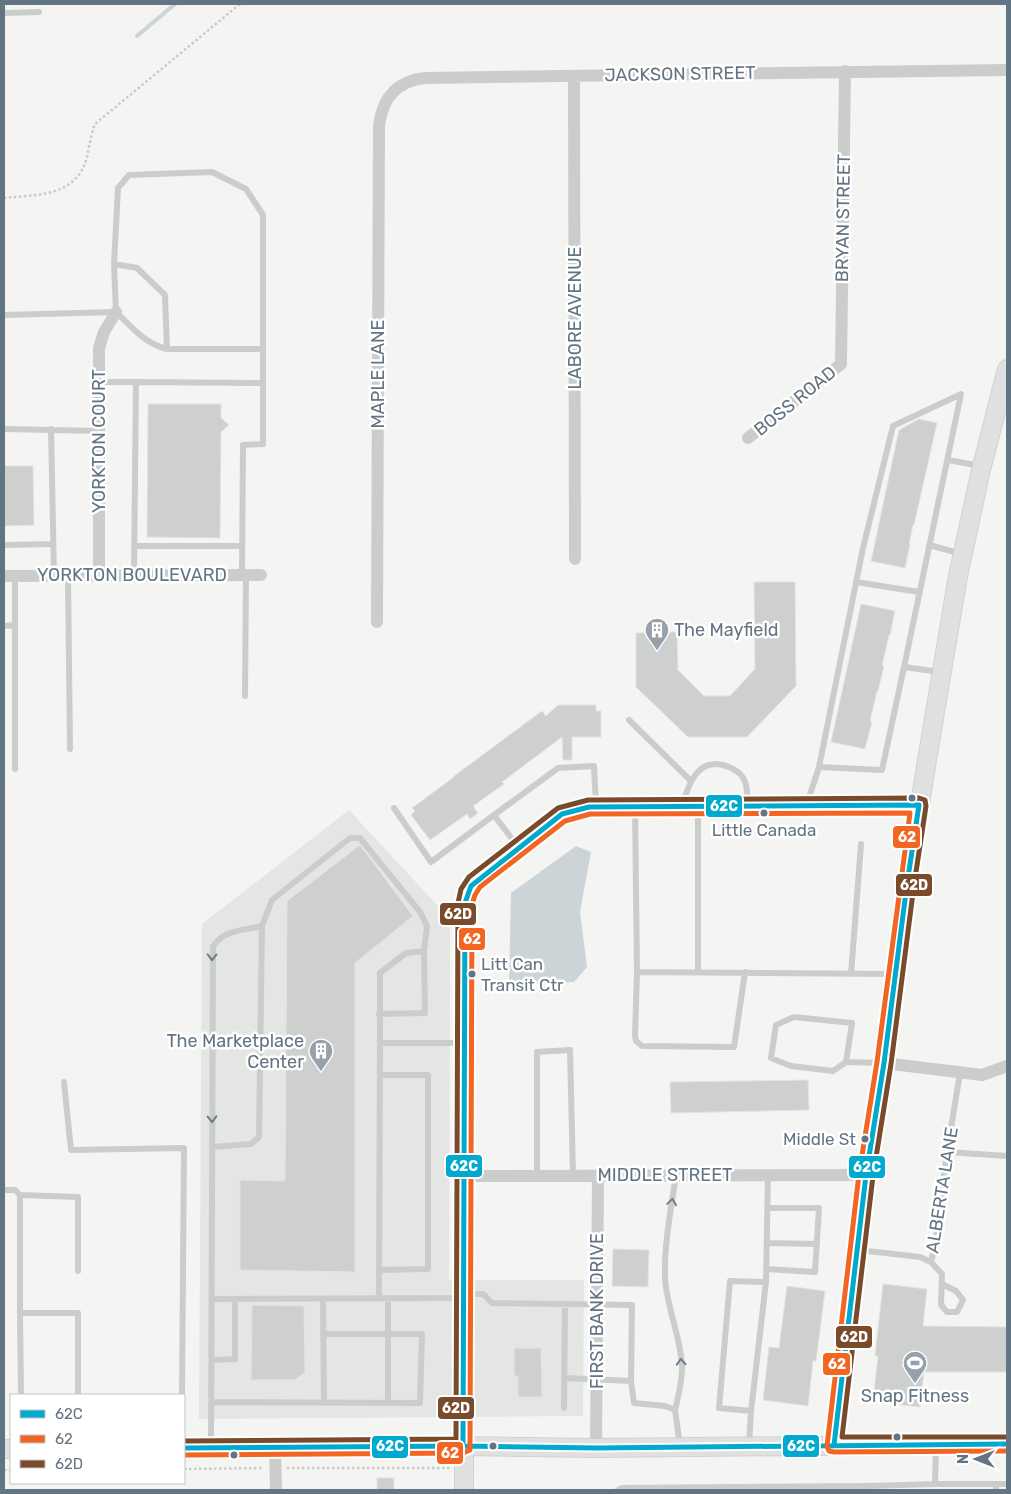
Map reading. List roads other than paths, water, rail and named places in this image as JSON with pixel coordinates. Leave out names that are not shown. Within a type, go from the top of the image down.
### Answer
[{"type":"street","name":"JACKSON STREET","points":[[379,124],[381,111],[393,92],[404,84],[417,79],[1007,70]]},
{"type":"street","name":"BRYAN STREET","points":[[841,364],[845,71]]},
{"type":"street","name":"LABORE AVENUE","points":[[574,76],[575,559]]},
{"type":"street","name":"MAPLE LANE","points":[[377,622],[379,124]]},
{"type":"street","name":"YORKTON COURT","points":[[99,575],[99,348],[104,332],[116,312]]},
{"type":"street","name":"BOSS ROAD","points":[[748,438],[841,364]]},
{"type":"street","points":[[834,1445],[866,1175],[884,1063],[919,805],[958,576],[982,466],[1007,369]]},
{"type":"street","name":"YORKTON BOULEVARD","points":[[9,576],[261,575]]},
{"type":"street","points":[[464,1490],[466,898],[474,882],[562,814],[588,807],[919,805]]},
{"type":"street","points":[[884,1063],[982,1075],[1007,1066]]},
{"type":"street","name":"FIRST BANK DRIVE","points":[[596,1448],[598,1175]]},
{"type":"street","name":"MIDDLE STREET","points":[[464,1176],[866,1175]]},
{"type":"street","points":[[185,1448],[463,1446],[596,1448],[1007,1444]]},
{"type":"street","points":[[275,1448],[276,1490]]},
{"type":"lane","points":[[4,13],[39,12]]},
{"type":"lane","points":[[245,696],[242,546],[243,445],[263,444],[263,349],[263,215],[246,188],[212,172],[128,175],[118,188],[114,264],[116,312],[147,341],[167,349],[263,349]]},
{"type":"lane","points":[[114,264],[137,268],[165,295],[167,349]]},
{"type":"lane","points":[[4,315],[116,312]]},
{"type":"lane","points":[[99,382],[263,382]]},
{"type":"lane","points":[[134,575],[136,382]]},
{"type":"lane","points":[[806,806],[818,767],[856,582],[893,426],[962,394],[882,770],[818,767]]},
{"type":"lane","points":[[4,429],[99,431]]},
{"type":"lane","points":[[51,429],[54,575]]},
{"type":"lane","points":[[948,460],[982,466]]},
{"type":"lane","points":[[4,545],[54,544]]},
{"type":"lane","points":[[929,545],[963,554]]},
{"type":"lane","points":[[134,546],[242,546]]},
{"type":"lane","points":[[68,575],[70,749]]},
{"type":"lane","points":[[9,576],[15,625],[15,769]]},
{"type":"lane","points":[[856,582],[919,592]]},
{"type":"lane","points":[[4,626],[15,625]]},
{"type":"lane","points":[[904,667],[942,672]]},
{"type":"lane","points":[[629,720],[690,780]]},
{"type":"lane","points":[[698,972],[690,780],[698,770],[714,764],[733,770],[740,774],[746,783],[748,806]]},
{"type":"lane","points":[[394,808],[432,862],[558,768],[594,766],[596,807]]},
{"type":"lane","points":[[635,806],[636,1041],[642,1046],[734,1047],[745,972]]},
{"type":"lane","points":[[494,815],[518,848]]},
{"type":"lane","points":[[212,1146],[251,1144],[256,1141],[260,1132],[262,926],[272,900],[350,838],[360,838],[420,912],[427,926],[424,951],[425,1013],[379,1014]]},
{"type":"lane","points":[[851,974],[861,844]]},
{"type":"lane","points":[[211,1448],[213,947],[217,939],[226,934],[262,926]]},
{"type":"lane","points":[[379,1299],[380,973],[406,953],[424,951]]},
{"type":"lane","points":[[637,972],[896,974]]},
{"type":"lane","points":[[846,1062],[852,1023],[794,1017],[776,1025],[772,1058],[791,1066],[833,1071],[846,1062],[884,1063]]},
{"type":"lane","points":[[380,1043],[465,1043]]},
{"type":"lane","points":[[537,1175],[537,1052],[570,1050],[573,1175]]},
{"type":"lane","name":"ALBERTA LANE","points":[[857,1250],[920,1257],[931,1262],[935,1246],[947,1152],[960,1073]]},
{"type":"lane","points":[[379,1270],[428,1269],[428,1075],[380,1075]]},
{"type":"lane","points":[[64,1082],[71,1150],[184,1148],[182,1394]]},
{"type":"lane","points":[[947,1152],[1007,1156]]},
{"type":"lane","points":[[676,1175],[666,1248],[665,1278],[668,1308],[680,1344],[682,1367],[675,1410],[680,1447]]},
{"type":"lane","points":[[749,1446],[751,1411],[766,1282],[768,1175]]},
{"type":"lane","points":[[4,1190],[15,1190],[20,1195],[78,1197],[78,1271]]},
{"type":"lane","points":[[20,1195],[21,1394]]},
{"type":"lane","points":[[766,1269],[815,1272],[819,1208],[768,1208]]},
{"type":"lane","points":[[767,1243],[817,1244]]},
{"type":"lane","points":[[931,1262],[942,1274],[941,1305],[947,1312],[957,1312],[963,1300],[956,1291],[942,1284]]},
{"type":"lane","points":[[751,1411],[718,1408],[730,1281],[766,1282]]},
{"type":"lane","points":[[212,1299],[379,1299],[483,1294],[492,1303],[632,1305],[631,1381],[634,1404],[665,1406],[675,1410]]},
{"type":"lane","points":[[388,1298],[388,1403]]},
{"type":"lane","points":[[323,1299],[324,1403]]},
{"type":"lane","points":[[212,1360],[234,1359],[235,1300]]},
{"type":"lane","points":[[564,1408],[565,1304]]},
{"type":"lane","points":[[20,1313],[78,1314],[78,1394]]},
{"type":"lane","points":[[212,1402],[420,1403],[422,1334],[323,1334]]},
{"type":"lane","points":[[565,1378],[631,1381]]},
{"type":"lane","points":[[935,1484],[936,1445]]},
{"type":"lane","points":[[618,1490],[622,1488],[924,1487],[935,1484],[944,1487],[996,1487],[1007,1484]]},
{"type":"waterway","points":[[137,36],[175,4]]},
{"type":"place","name":"The Mayfield","points":[[657,651]]},
{"type":"place","name":"Little Canada","points":[[764,813]]},
{"type":"place","name":"Litt Can Transit Ctr","points":[[472,974]]},
{"type":"place","name":"The Marketplace Center","points":[[321,1072]]},
{"type":"place","name":"Middle St","points":[[865,1139]]},
{"type":"place","name":"Snap Fitness","points":[[915,1384]]}]
